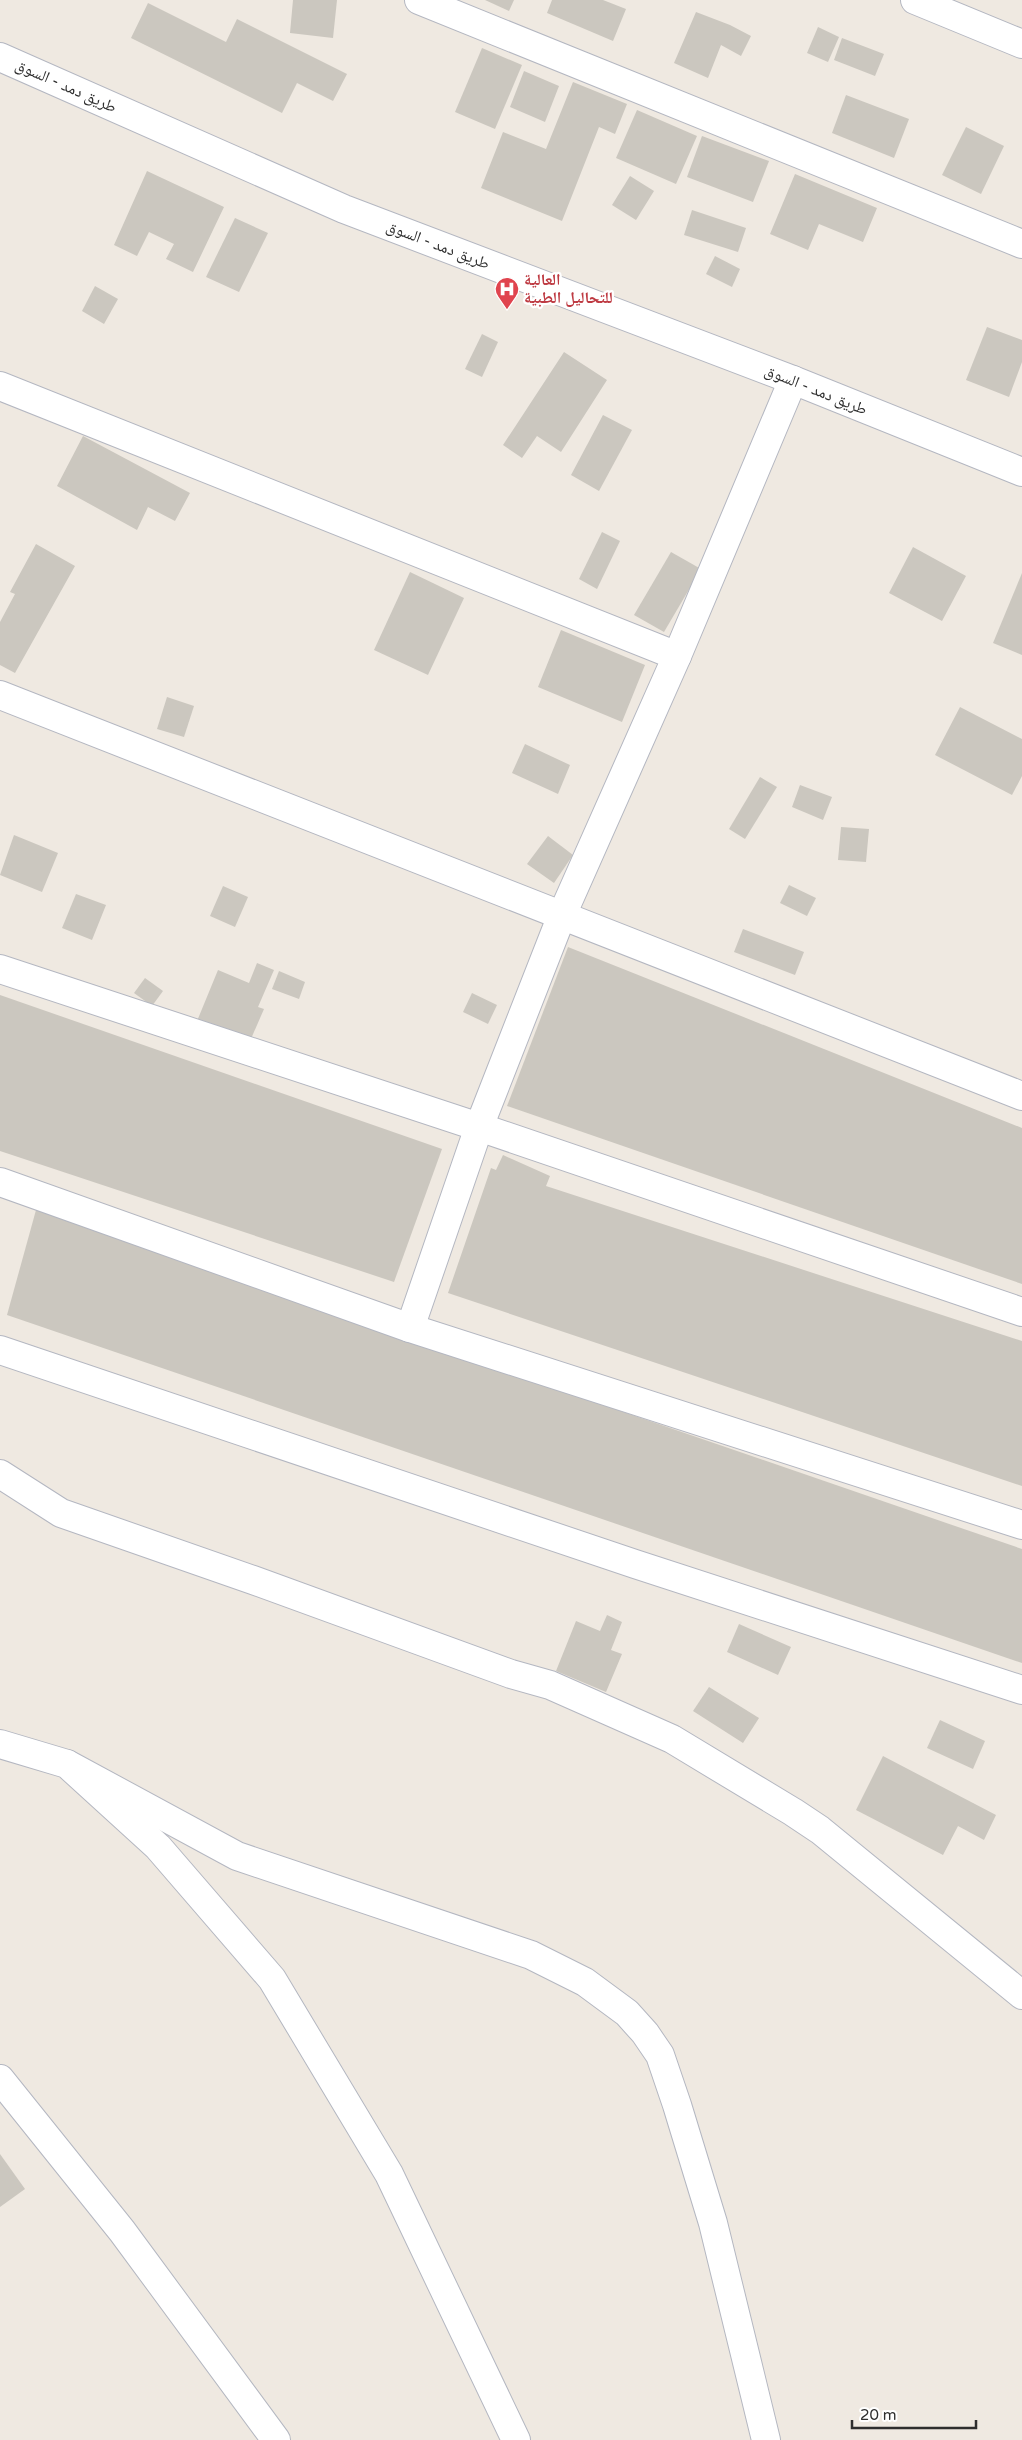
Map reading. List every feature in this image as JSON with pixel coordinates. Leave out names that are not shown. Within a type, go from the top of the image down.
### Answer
[{"type":"street","points":[[419,0],[1022,244]]},
{"type":"street","points":[[915,0],[1022,44]]},
{"type":"street","name":"طريق دمد - السوق","points":[[0,57],[344,209],[793,380],[1022,472]]},
{"type":"street","points":[[410,1328],[479,1127],[562,915],[678,656],[793,380]]},
{"type":"street","points":[[0,386],[678,656]]},
{"type":"street","points":[[0,695],[1022,1096]]},
{"type":"street","points":[[0,969],[479,1127],[1022,1312]]},
{"type":"street","points":[[0,1182],[410,1328],[1022,1525]]},
{"type":"street","points":[[0,1350],[635,1564],[1022,1690]]},
{"type":"street","points":[[0,1474],[61,1513],[253,1580],[511,1674],[550,1685],[672,1739],[721,1767],[820,1830],[1022,1995]]},
{"type":"street","points":[[0,1744],[67,1764],[236,1856],[531,1954],[585,1982],[627,2013],[645,2033],[660,2055],[677,2105],[713,2223],[766,2440]]},
{"type":"street","points":[[67,1764],[158,1846],[272,1979],[389,2174],[516,2440]]},
{"type":"street","points":[[0,2079],[122,2232],[276,2440]]},
{"type":"building","points":[[293,0],[337,0],[333,38],[290,33]]},
{"type":"building","points":[[485,0],[514,0],[509,11]]},
{"type":"building","points":[[552,0],[603,0],[626,9],[613,41],[547,13]]},
{"type":"building","points":[[148,3],[226,42],[237,19],[347,74],[333,101],[297,83],[282,113],[131,38]]},
{"type":"building","points":[[696,12],[730,25],[751,36],[741,56],[721,45],[708,78],[674,63]]},
{"type":"building","points":[[818,27],[839,37],[828,62],[807,53]]},
{"type":"building","points":[[842,38],[884,54],[875,76],[834,60]]},
{"type":"building","points":[[482,48],[522,65],[495,129],[455,112]]},
{"type":"building","points":[[524,71],[559,86],[545,122],[510,107]]},
{"type":"building","points":[[573,82],[627,104],[615,134],[599,127],[562,221],[481,188],[503,132],[546,149]]},
{"type":"building","points":[[846,95],[909,119],[894,158],[832,133]]},
{"type":"building","points":[[637,110],[697,136],[676,184],[616,158]]},
{"type":"building","points":[[966,127],[1004,146],[981,194],[942,175]]},
{"type":"building","points":[[702,136],[769,161],[753,202],[687,177]]},
{"type":"building","points":[[147,171],[224,207],[193,272],[166,259],[174,244],[149,232],[137,256],[114,245]]},
{"type":"building","points":[[795,174],[877,208],[863,242],[819,224],[808,250],[770,234]]},
{"type":"building","points":[[630,176],[654,191],[636,220],[612,205]]},
{"type":"building","points":[[692,210],[746,228],[738,252],[684,235]]},
{"type":"building","points":[[235,218],[268,233],[239,292],[206,277]]},
{"type":"building","points":[[715,256],[740,269],[732,287],[706,274]]},
{"type":"building","points":[[95,286],[118,299],[104,324],[82,311]]},
{"type":"building","points":[[987,327],[1022,340],[1022,362],[1009,397],[966,380]]},
{"type":"building","points":[[482,334],[498,342],[482,377],[465,369]]},
{"type":"building","points":[[564,352],[607,380],[561,452],[537,436],[522,458],[503,445]]},
{"type":"building","points":[[603,415],[632,430],[599,491],[571,475]]},
{"type":"building","points":[[83,436],[190,493],[175,521],[148,507],[137,530],[57,486]]},
{"type":"building","points":[[602,532],[620,541],[597,589],[579,579]]},
{"type":"building","points":[[36,544],[75,566],[15,673],[0,665],[0,622],[15,594],[10,592]]},
{"type":"building","points":[[913,547],[966,576],[942,621],[889,593]]},
{"type":"building","points":[[671,552],[701,569],[664,632],[634,615]]},
{"type":"building","points":[[410,572],[464,598],[428,675],[374,650]]},
{"type":"building","points":[[1022,573],[1022,655],[993,643]]},
{"type":"building","points":[[561,630],[645,665],[622,722],[538,687]]},
{"type":"building","points":[[167,697],[194,706],[184,737],[157,729]]},
{"type":"building","points":[[960,707],[1022,739],[1022,776],[1012,795],[935,755]]},
{"type":"building","points":[[525,744],[570,765],[558,794],[512,773]]},
{"type":"building","points":[[760,777],[777,787],[745,839],[729,829]]},
{"type":"building","points":[[800,785],[832,797],[823,820],[792,807]]},
{"type":"building","points":[[841,827],[869,829],[866,862],[838,860]]},
{"type":"building","points":[[14,835],[58,853],[42,892],[0,875]]},
{"type":"building","points":[[548,836],[573,855],[554,883],[527,864]]},
{"type":"building","points":[[789,885],[816,898],[807,916],[780,903]]},
{"type":"building","points":[[223,886],[248,897],[235,927],[210,916]]},
{"type":"building","points":[[76,894],[106,905],[92,940],[62,928]]},
{"type":"building","points":[[743,929],[804,952],[795,975],[734,952]]},
{"type":"building","points":[[568,947],[1022,1128],[1022,1284],[507,1106]]},
{"type":"building","points":[[257,963],[274,970],[258,1007],[264,1009],[247,1048],[195,1026],[218,970],[249,983]]},
{"type":"building","points":[[279,971],[305,982],[299,999],[272,989]]},
{"type":"building","points":[[145,978],[163,991],[152,1006],[134,993]]},
{"type":"building","points":[[472,993],[497,1005],[488,1024],[463,1012]]},
{"type":"building","points":[[0,995],[442,1149],[394,1282],[0,1151]]},
{"type":"building","points":[[503,1155],[550,1176],[546,1186],[1022,1341],[1022,1486],[448,1293],[491,1168],[496,1170]]},
{"type":"building","points":[[36,1210],[1022,1549],[1022,1663],[7,1315]]},
{"type":"building","points":[[607,1615],[622,1622],[611,1650],[622,1654],[606,1692],[556,1671],[576,1621],[600,1631]]},
{"type":"building","points":[[739,1624],[791,1647],[778,1675],[727,1652]]},
{"type":"building","points":[[709,1687],[759,1718],[743,1743],[693,1711]]},
{"type":"building","points":[[940,1720],[985,1741],[973,1769],[927,1748]]},
{"type":"building","points":[[883,1756],[996,1815],[984,1840],[958,1826],[943,1855],[856,1810]]},
{"type":"building","points":[[0,2154],[25,2189],[0,2207]]},
{"type":"place","name":"العالية للتحاليل الطبية","points":[[507,310]]}]
